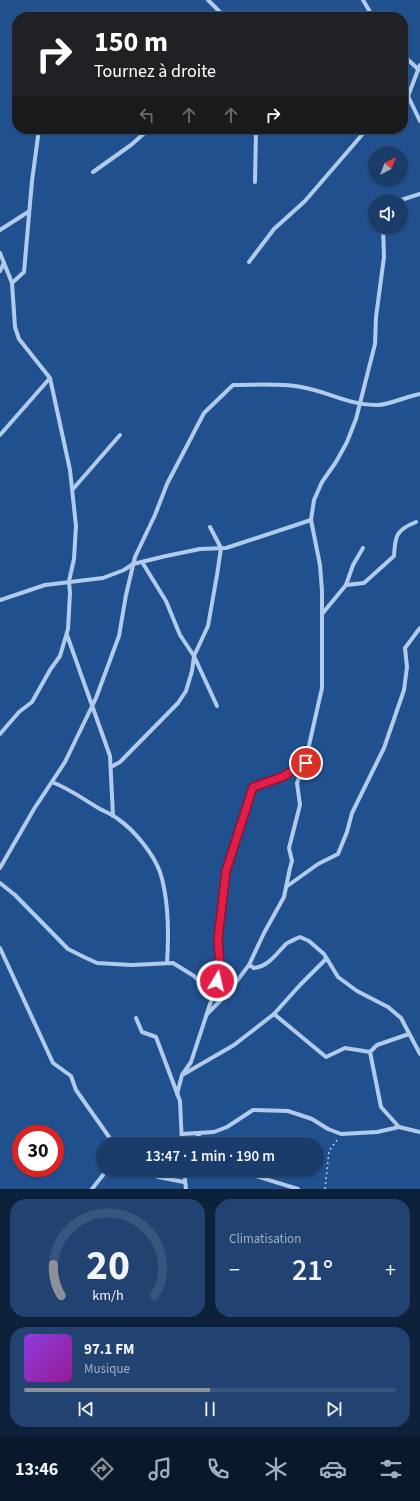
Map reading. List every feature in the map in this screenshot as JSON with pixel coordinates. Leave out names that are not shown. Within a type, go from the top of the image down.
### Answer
[{"type":"street","points":[[208,0],[220,12]]},
{"type":"street","points":[[363,0],[370,12]]},
{"type":"street","points":[[408,59],[419,67],[408,96],[420,121]]},
{"type":"street","points":[[12,283],[24,272],[28,212],[37,134]]},
{"type":"street","points":[[93,172],[131,145],[143,134]]},
{"type":"street","points":[[255,182],[256,134]]},
{"type":"street","points":[[249,262],[274,229],[305,201],[362,134]]},
{"type":"street","points":[[408,198],[420,194]]},
{"type":"street","points":[[0,230],[28,212]]},
{"type":"street","points":[[207,1014],[227,994],[249,966],[264,933],[284,897],[292,861],[289,848],[300,805],[297,783],[306,763],[322,688],[320,565],[311,520],[317,494],[322,482],[336,462],[347,442],[360,404],[375,344],[376,317],[384,257],[383,234]]},
{"type":"street","points":[[0,253],[12,283],[15,327],[19,339],[50,378],[73,489],[76,526],[74,559],[69,581],[70,593],[67,635],[60,656],[50,670],[32,702],[18,712],[0,734]]},
{"type":"street","points":[[0,271],[4,264]]},
{"type":"street","points":[[0,435],[50,378]]},
{"type":"street","points":[[0,868],[65,762],[91,706],[119,636],[133,564],[167,484],[204,413],[233,385],[276,384],[302,387],[360,404],[380,405],[398,398],[420,394]]},
{"type":"street","points":[[73,489],[120,435]]},
{"type":"street","points":[[0,600],[45,585],[103,578],[124,570],[133,564],[200,549],[220,548],[311,520]]},
{"type":"street","points":[[346,585],[364,583],[374,575],[394,556],[395,541],[398,532],[405,526],[416,522]]},
{"type":"street","points":[[111,767],[120,762],[178,703],[186,691],[192,671],[194,656],[208,626],[220,548],[210,527]]},
{"type":"street","points":[[322,615],[346,585],[353,565],[363,548]]},
{"type":"street","points":[[142,562],[166,602],[180,636],[194,656],[217,706]]},
{"type":"street","points":[[286,887],[318,864],[338,854],[347,832],[352,813],[384,748],[404,690],[407,667],[405,648],[419,630]]},
{"type":"street","points":[[67,635],[107,749],[111,767],[114,816]]},
{"type":"street","points":[[177,1094],[182,1075],[191,1062],[207,1014],[220,967],[218,939],[226,871],[253,787],[282,777],[306,763]]},
{"type":"street","points":[[52,782],[71,790],[114,816],[134,834],[150,853],[160,871],[169,931],[167,963]]},
{"type":"street","points":[[0,883],[15,895],[68,949],[97,963],[131,965],[173,963],[194,976],[213,994]]},
{"type":"street","points":[[249,966],[254,968],[262,967],[275,957],[287,943],[300,936],[310,941],[324,954],[338,977],[357,991],[388,1007],[401,1018],[420,1054]]},
{"type":"street","points":[[0,948],[12,971],[16,987],[53,1063],[71,1076],[76,1090],[109,1137]]},
{"type":"street","points":[[182,1075],[234,1045],[274,1014],[326,959]]},
{"type":"street","points":[[274,1014],[326,1057],[345,1048],[370,1052]]},
{"type":"street","points":[[136,1018],[142,1032],[156,1037],[180,1101],[182,1134],[214,1132],[253,1110],[288,1111],[312,1119],[328,1129],[341,1134],[377,1132],[399,1127],[420,1132]]},
{"type":"street","points":[[370,1052],[377,1045],[409,1034]]},
{"type":"street","points":[[370,1052],[381,1107],[399,1127]]},
{"type":"street","points":[[196,1133],[200,1137]]},
{"type":"street","points":[[92,1189],[101,1177]]},
{"type":"street","points":[[156,1177],[184,1182]]},
{"type":"street","points":[[184,1177],[186,1189]]},
{"type":"street","points":[[259,1177],[298,1189]]},
{"type":"path","points":[[325,1189],[329,1151],[341,1134]]},
{"type":"route","points":[[217,981],[220,967],[218,939],[226,871],[253,787],[282,777],[306,763]]}]
